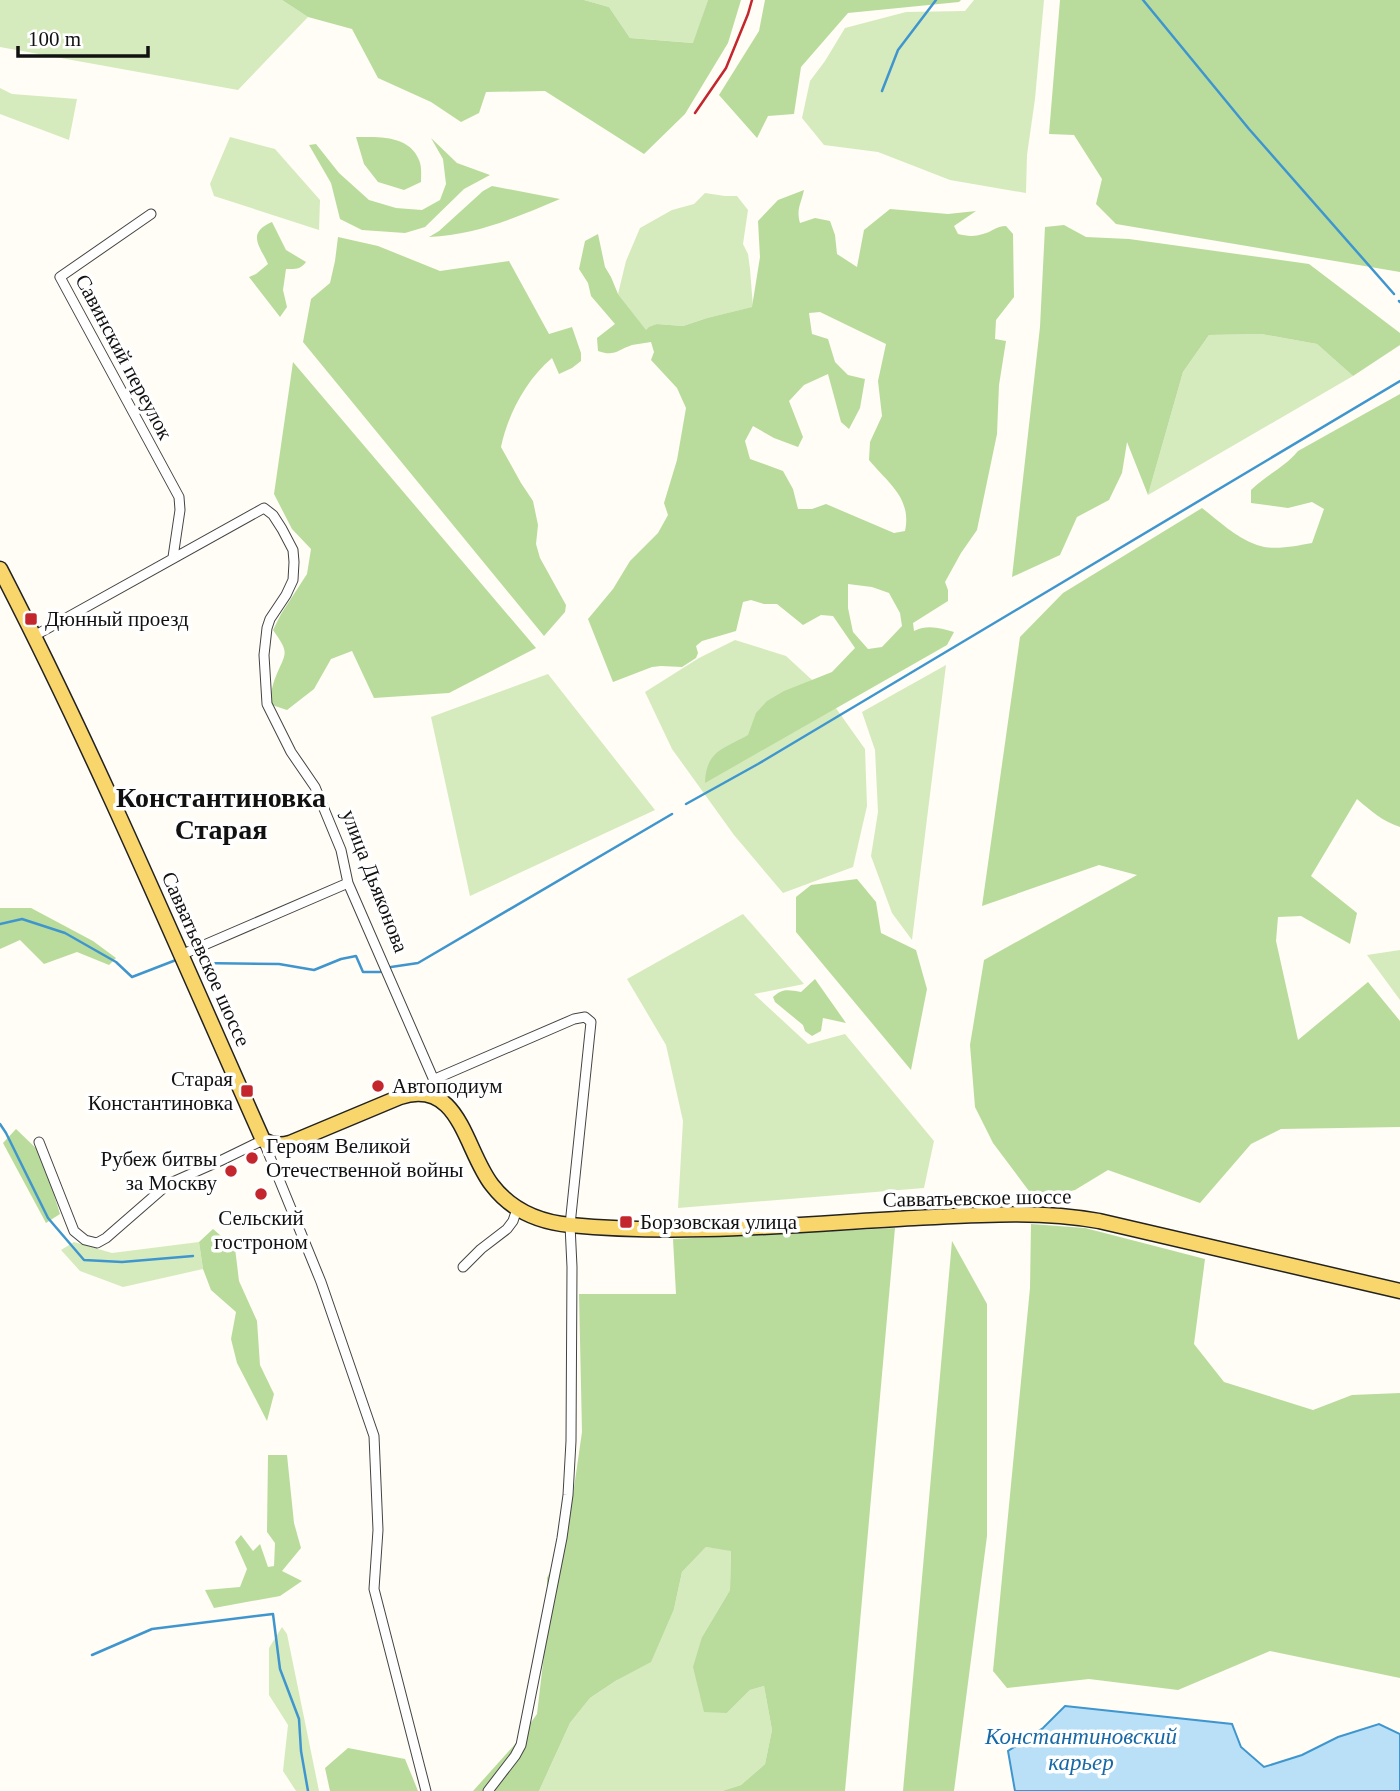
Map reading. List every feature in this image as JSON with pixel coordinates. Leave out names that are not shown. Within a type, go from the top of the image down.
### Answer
[{"type":"main road","name":"Савватьевское шоссе","points":[[0,569],[99,772],[263,1140]]},
{"type":"main road","points":[[263,1140],[274,1144],[287,1144],[405,1095],[425,1094],[444,1101]]},
{"type":"main road","name":"улица Дьяконова","points":[[444,1101],[455,1115],[487,1179],[499,1193],[517,1209],[542,1220],[570,1225]]},
{"type":"main road","name":"Савватьевское шоссе","points":[[570,1225],[672,1230],[988,1215],[1059,1216],[1099,1221],[1400,1292]]},
{"type":"street","name":"Савинский переулок","points":[[151,214],[60,276],[179,497],[180,510],[173,557]]},
{"type":"street","name":"улица Дьяконова","points":[[173,557],[264,508],[282,529],[293,550],[293,580],[267,628],[264,655],[267,705],[291,752],[315,788],[341,850],[348,883],[444,1101]]},
{"type":"street","points":[[34,636],[173,557]]},
{"type":"street","points":[[181,955],[348,883]]},
{"type":"street","points":[[435,1079],[574,1019],[583,1017],[592,1022],[570,1225],[571,1441],[564,1527],[521,1745],[488,1791]]},
{"type":"street","points":[[39,1142],[74,1231],[85,1240],[97,1243],[167,1184],[263,1140],[321,1282],[374,1436],[378,1530],[374,1589],[426,1791]]},
{"type":"street","points":[[463,1268],[507,1229],[517,1209]]},
{"type":"green space","points":[[0,0],[282,0],[308,17],[238,90],[0,47]]},
{"type":"green space","points":[[282,0],[584,0],[609,7],[630,38],[693,43],[708,0],[741,0],[728,43],[685,114],[644,154],[545,91],[486,92],[479,113],[461,122],[431,102],[378,78],[352,29],[308,17]]},
{"type":"green space","points":[[584,0],[708,0],[694,43],[630,38],[609,7]]},
{"type":"green space","points":[[765,0],[961,0],[848,13],[801,67],[794,114],[768,116],[757,138],[719,95],[759,31]]},
{"type":"green space","points":[[974,0],[1044,0],[1027,155],[1026,193],[950,180],[878,152],[824,145],[802,118],[810,81],[845,28],[906,12],[965,11]]},
{"type":"green space","points":[[1060,0],[1400,0],[1400,272],[1116,224],[1096,204],[1102,179],[1074,135],[1049,134]]},
{"type":"green space","points":[[0,88],[12,94],[77,99],[69,140],[0,114]]},
{"type":"green space","points":[[230,137],[275,149],[320,200],[319,230],[214,196],[210,184]]},
{"type":"green space","points":[[356,137],[392,139],[408,146],[420,162],[421,182],[404,190],[378,182],[364,164]]},
{"type":"green space","points":[[431,138],[457,163],[490,175],[464,189],[425,227],[405,233],[362,230],[340,219],[331,183],[309,145],[316,144],[339,173],[369,200],[396,208],[422,210],[440,200],[446,184],[443,159]]},
{"type":"green space","points":[[492,186],[560,199],[480,229],[429,237],[483,191]]},
{"type":"green space","points":[[804,190],[799,210],[800,223],[815,218],[830,221],[837,254],[857,267],[864,230],[890,209],[948,214],[976,211],[954,226],[958,234],[964,235],[980,235],[1006,226],[1013,234],[1014,297],[996,320],[995,339],[1006,341],[999,385],[997,434],[977,530],[945,582],[948,601],[913,623],[914,631],[929,627],[954,632],[947,645],[705,783],[712,757],[748,735],[756,713],[767,701],[784,691],[832,672],[855,648],[833,616],[821,615],[803,625],[777,604],[751,600],[743,602],[736,631],[702,641],[696,646],[696,658],[682,667],[652,667],[613,682],[588,619],[613,589],[630,561],[658,533],[668,515],[664,503],[677,460],[686,408],[677,388],[651,360],[654,352],[651,342],[632,345],[612,353],[598,351],[597,338],[615,324],[591,296],[588,283],[579,269],[585,241],[598,234],[605,267],[618,294],[646,330],[657,324],[683,326],[752,307],[760,257],[758,221],[778,200]],"holes":[[[820,312],[886,344],[878,381],[882,416],[870,442],[869,460],[902,500],[906,519],[905,531],[894,533],[826,504],[812,509],[798,509],[793,489],[783,471],[750,459],[745,441],[753,426],[798,447],[803,437],[789,401],[804,385],[828,374],[841,422],[849,429],[860,408],[865,379],[848,375],[835,362],[828,339],[812,334],[809,313]],[[848,584],[872,587],[889,593],[900,613],[902,626],[882,647],[868,649],[853,632],[848,608]]]},
{"type":"green space","points":[[705,193],[737,196],[748,210],[743,244],[748,254],[753,307],[683,326],[657,324],[646,331],[618,294],[626,261],[640,228],[672,210],[694,204]]},
{"type":"green space","points":[[272,222],[286,250],[306,262],[299,268],[286,269],[283,290],[287,307],[280,317],[249,277],[268,264],[257,235],[264,226]]},
{"type":"green space","points":[[1064,225],[1086,237],[1129,239],[1309,264],[1400,333],[1400,345],[1353,376],[1317,344],[1261,334],[1209,335],[1183,372],[1148,495],[1127,442],[1122,473],[1109,500],[1077,517],[1060,555],[1012,577],[1040,327],[1045,227]]},
{"type":"green space","points":[[338,237],[378,246],[440,271],[509,261],[549,334],[572,327],[581,361],[559,374],[552,358],[543,367],[519,398],[501,447],[533,501],[538,525],[536,544],[540,558],[566,605],[565,612],[544,636],[303,342],[311,299],[330,283]]},
{"type":"green space","points":[[1261,334],[1317,344],[1353,376],[1148,495],[1183,372],[1209,335]]},
{"type":"green space","points":[[293,362],[536,648],[449,693],[374,698],[352,651],[331,659],[314,689],[287,710],[269,704],[285,653],[273,630],[307,574],[311,549],[292,529],[274,494]]},
{"type":"green space","points":[[1400,394],[1400,827],[1382,819],[1357,799],[1311,876],[1357,913],[1350,944],[1301,916],[1278,917],[1276,941],[1298,1040],[1368,982],[1400,1021],[1400,1127],[1281,1129],[1251,1144],[1200,1203],[1108,1170],[1075,1190],[1035,1199],[993,1143],[975,1107],[970,1045],[984,960],[1137,875],[1099,865],[982,906],[1020,637],[1063,593],[1202,508],[1234,533],[1263,547],[1291,547],[1312,543],[1324,509],[1312,502],[1288,508],[1251,503],[1251,490],[1298,451]]},
{"type":"green space","points":[[735,640],[786,656],[823,690],[865,749],[867,806],[853,867],[783,893],[734,835],[672,749],[645,692],[699,658]]},
{"type":"green space","points":[[946,665],[912,940],[892,913],[871,856],[878,812],[875,750],[862,712]]},
{"type":"green space","points":[[548,674],[655,810],[470,896],[431,717]]},
{"type":"green space","points":[[857,879],[876,902],[881,933],[916,950],[927,989],[911,1070],[796,932],[796,897],[811,885]]},
{"type":"green space","points":[[0,908],[31,908],[93,941],[116,958],[109,965],[77,952],[44,964],[20,940],[0,949]]},
{"type":"green space","points":[[743,914],[804,984],[754,994],[808,1044],[845,1034],[934,1141],[924,1188],[678,1208],[683,1121],[666,1045],[627,979]]},
{"type":"green space","points":[[1400,950],[1400,1000],[1367,955]]},
{"type":"green space","points":[[815,979],[846,1023],[823,1018],[821,1031],[812,1036],[775,1002],[773,997],[786,990],[801,992]]},
{"type":"green space","points":[[16,1129],[41,1153],[60,1214],[46,1223],[3,1143]]},
{"type":"green space","points":[[1031,1224],[1085,1228],[1205,1259],[1194,1344],[1224,1382],[1313,1410],[1352,1395],[1400,1393],[1400,1678],[1270,1651],[1178,1690],[1089,1679],[1007,1688],[993,1671],[1030,1288]]},
{"type":"green space","points":[[895,1228],[845,1791],[722,1791],[741,1785],[765,1764],[772,1730],[764,1686],[750,1690],[727,1713],[704,1712],[693,1667],[702,1637],[730,1590],[731,1551],[706,1547],[682,1572],[674,1609],[651,1662],[590,1698],[570,1723],[539,1791],[473,1791],[517,1742],[537,1714],[547,1629],[547,1578],[567,1536],[582,1432],[579,1294],[676,1294],[673,1239]]},
{"type":"green space","points":[[213,1229],[235,1248],[239,1281],[257,1321],[260,1365],[274,1394],[267,1421],[237,1363],[231,1339],[236,1312],[211,1290],[203,1269],[199,1242]]},
{"type":"green space","points":[[952,1241],[987,1304],[987,1536],[954,1791],[903,1791]]},
{"type":"green space","points":[[74,1242],[112,1253],[199,1242],[203,1269],[123,1287],[80,1271],[61,1250]]},
{"type":"green space","points":[[268,1455],[287,1455],[294,1523],[301,1548],[282,1571],[302,1581],[280,1596],[214,1608],[205,1590],[240,1587],[247,1569],[235,1542],[241,1535],[253,1551],[260,1544],[268,1567],[274,1566],[275,1543],[267,1532]]},
{"type":"green space","points":[[706,1547],[731,1550],[730,1590],[702,1637],[727,1713],[750,1690],[764,1686],[772,1730],[765,1764],[741,1785],[722,1791],[539,1791],[570,1723],[590,1698],[617,1680],[674,1609],[682,1572]]},
{"type":"green space","points":[[282,1627],[287,1634],[319,1791],[296,1791],[283,1771],[288,1725],[269,1695],[269,1648]]},
{"type":"green space","points":[[348,1748],[405,1759],[418,1791],[330,1791],[325,1768]]},
{"type":"water","name":"Константиновский карьер","points":[[1065,1706],[1232,1724],[1241,1747],[1264,1767],[1302,1755],[1338,1737],[1379,1724],[1400,1734],[1400,1791],[1015,1791],[1008,1751],[1043,1728]]},
{"type":"waterway","points":[[882,91],[898,50],[936,0]]},
{"type":"waterway","points":[[1143,0],[1249,129],[1394,294]]},
{"type":"waterway","points":[[686,804],[758,764],[1400,381]]},
{"type":"waterway","points":[[391,967],[418,963],[672,814]]},
{"type":"waterway","points":[[0,924],[22,919],[65,933],[116,962],[132,977],[176,960]]},
{"type":"waterway","points":[[198,963],[279,964],[314,970],[356,956],[363,972],[380,972]]},
{"type":"waterway","points":[[0,1124],[48,1218],[84,1260],[122,1262],[193,1256]]},
{"type":"waterway","points":[[92,1655],[152,1629],[273,1614],[280,1669],[299,1719],[308,1791]]},
{"type":"railway","points":[[695,113],[726,68],[752,0]]},
{"type":"place","name":"Дюнный проезд","points":[[31,619]]},
{"type":"place","name":"Автоподиум","points":[[378,1086]]},
{"type":"place","name":"Старая Константиновка","points":[[247,1091]]},
{"type":"place","name":"Героям Великой Отечественной войны","points":[[252,1158]]},
{"type":"place","name":"Рубеж битвы за Москву","points":[[231,1171]]},
{"type":"place","name":"Сельский гостроном","points":[[261,1194]]},
{"type":"place","name":"Борзовская улица","points":[[626,1222]]},
{"type":"district","name":"Константиновка Старая","points":[[221,813]]}]
